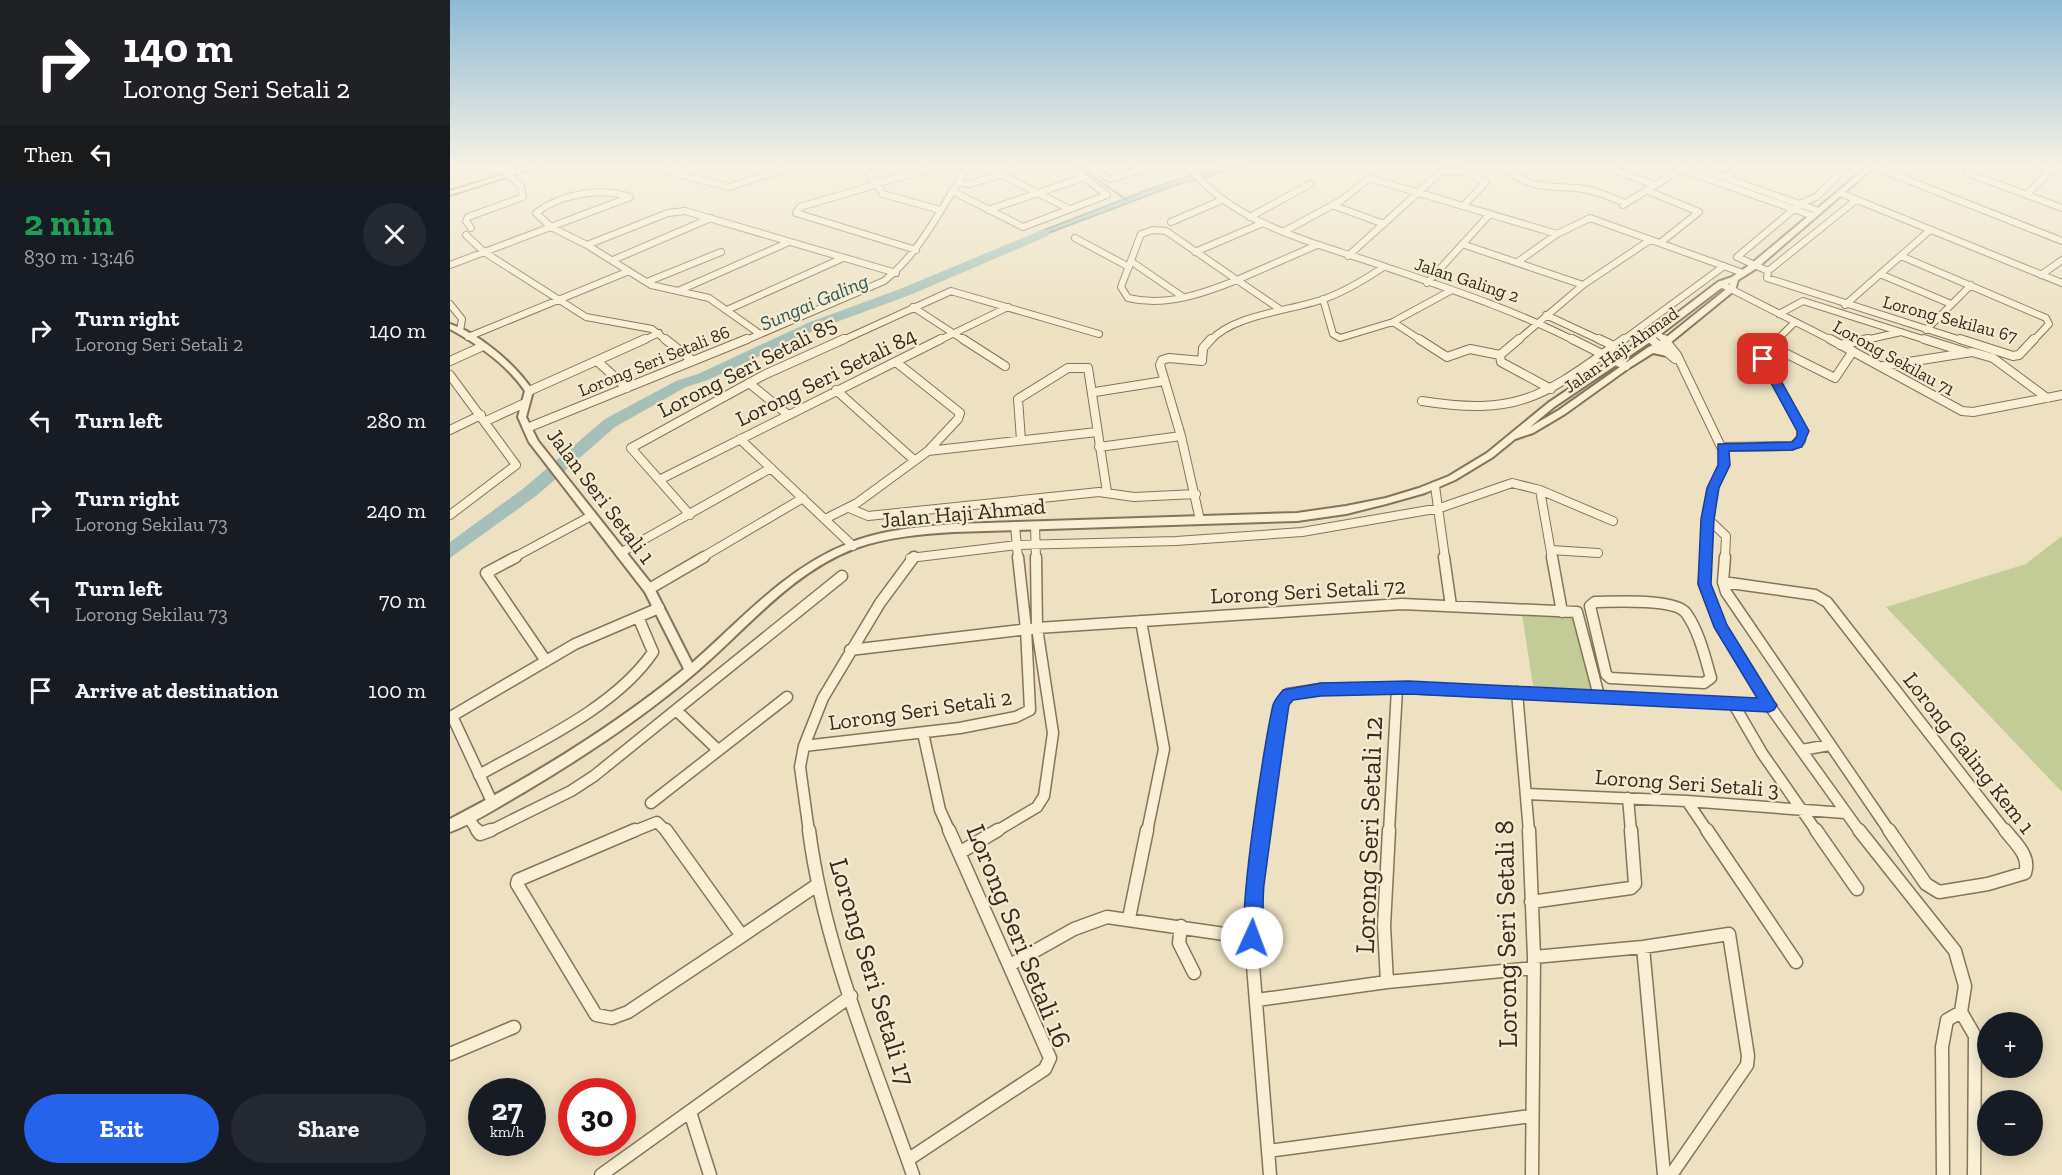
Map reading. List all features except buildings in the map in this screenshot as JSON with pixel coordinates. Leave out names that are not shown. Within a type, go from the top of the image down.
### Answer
[{"type":"street","points":[[467,222],[471,228]]},
{"type":"street","points":[[545,222],[647,282],[709,298],[760,334]]},
{"type":"street","points":[[450,265],[565,222]]},
{"type":"street","points":[[588,245],[650,222]]},
{"type":"street","points":[[613,260],[702,222]]},
{"type":"street","points":[[723,222],[896,273]]},
{"type":"street","points":[[825,222],[916,250]]},
{"type":"street","name":"Lorong Seri Setali 86","points":[[527,428],[878,284],[896,273],[916,250],[933,222]]},
{"type":"street","points":[[1014,222],[1023,226],[1034,222]]},
{"type":"street","points":[[1283,232],[1301,222]]},
{"type":"street","points":[[1378,222],[1384,224]]},
{"type":"street","points":[[1348,256],[1386,222]]},
{"type":"street","points":[[1427,283],[1483,222]]},
{"type":"street","points":[[1516,222],[1557,234]]},
{"type":"street","points":[[1519,261],[1557,234],[1582,222]]},
{"type":"street","points":[[1600,222],[1724,266],[1739,276],[1732,288]]},
{"type":"street","points":[[1660,243],[1687,222]]},
{"type":"street","points":[[1778,222],[1739,254],[1740,260],[1768,272],[1829,222]]},
{"type":"street","name":"Jalan Haji Ahmad","points":[[450,826],[493,804],[583,748],[690,671],[784,588],[819,562],[853,546],[910,534],[1015,526],[1298,517],[1346,510],[1435,486],[1490,455],[1551,405],[1653,335],[1721,284],[1754,266],[1806,222]]},
{"type":"street","points":[[1910,222],[2062,283]]},
{"type":"street","points":[[2013,222],[2062,241]]},
{"type":"street","points":[[1195,252],[1263,223]]},
{"type":"street","name":"Jalan Galing 2","points":[[1263,223],[1317,245],[1538,321],[1626,366]]},
{"type":"street","points":[[1281,310],[1238,281],[1195,252],[1162,230],[1141,234],[1121,291],[1128,298],[1146,305],[1183,297],[1238,281],[1317,245]]},
{"type":"street","points":[[1845,305],[1930,230]]},
{"type":"street","points":[[466,236],[484,252],[589,318],[645,326],[659,333],[693,361]]},
{"type":"street","points":[[1075,238],[1130,265],[1183,297]]},
{"type":"street","points":[[1500,355],[1583,285],[1650,240]]},
{"type":"street","points":[[678,291],[789,242]]},
{"type":"street","points":[[1462,244],[1519,261],[1583,285]]},
{"type":"street","points":[[647,282],[721,252]]},
{"type":"street","name":"Lorong Sekilau 67","points":[[1768,272],[1766,276],[1771,280],[1845,305],[2018,356],[2049,324],[2043,316],[1901,256]]},
{"type":"street","points":[[727,310],[843,258]]},
{"type":"street","points":[[2041,274],[2062,260]]},
{"type":"street","points":[[1422,401],[1455,406],[1517,402],[1540,395],[1614,346],[1724,266]]},
{"type":"street","points":[[1200,520],[1196,494],[1160,365],[1162,360],[1169,358],[1202,361],[1202,351],[1219,331],[1281,310],[1323,299],[1382,268]]},
{"type":"street","points":[[468,337],[629,271]]},
{"type":"street","points":[[1881,274],[1951,304]]},
{"type":"street","name":"Lorong Sekilau 71","points":[[1721,284],[1883,366],[1954,408],[1967,412],[2062,395]]},
{"type":"street","points":[[1926,330],[1971,285]]},
{"type":"street","name":"Jalan Haji Ahmad","points":[[1516,436],[1530,431],[1562,412],[1663,342],[1732,288]]},
{"type":"street","name":"Lorong Seri Setali 85","points":[[659,480],[631,448],[749,383],[951,291],[1008,307]]},
{"type":"street","points":[[1323,299],[1337,337],[1393,322],[1450,291]]},
{"type":"street","points":[[1779,314],[1803,301],[1965,352],[1993,358],[2047,398]]},
{"type":"street","points":[[450,304],[462,319],[460,331]]},
{"type":"street","points":[[913,307],[1005,366]]},
{"type":"street","points":[[1008,307],[1099,334]]},
{"type":"street","name":"Lorong Seri Setali 84","points":[[659,480],[787,414],[1008,307]]},
{"type":"street","points":[[1546,315],[1614,346]]},
{"type":"street","points":[[1393,322],[1446,357],[1470,349],[1500,355]]},
{"type":"street","points":[[1722,447],[1792,446],[1801,441],[1803,431],[1765,364],[1765,354],[1795,322]]},
{"type":"street","points":[[450,326],[460,331],[521,378],[529,391]]},
{"type":"street","points":[[1840,345],[1904,332]]},
{"type":"street","points":[[450,430],[523,404],[529,391],[659,333]]},
{"type":"street","points":[[1653,335],[1663,342],[1673,358],[1722,447],[1724,465],[1713,488],[1708,519],[1704,584],[1707,597],[1721,627],[1769,705],[1845,813],[1955,951],[1964,974],[1965,986],[1961,1012],[1975,1036],[1974,1175]]},
{"type":"street","points":[[1771,346],[1835,378],[1853,351]]},
{"type":"street","points":[[450,360],[481,347]]},
{"type":"street","points":[[1650,350],[1673,358]]},
{"type":"street","points":[[1883,366],[1965,352]]},
{"type":"street","points":[[1500,355],[1501,362],[1505,365],[1551,389]]},
{"type":"street","points":[[597,361],[627,388]]},
{"type":"street","points":[[825,519],[849,508],[928,451],[958,419],[960,413],[896,362]]},
{"type":"street","points":[[1020,440],[1018,399],[1064,370],[1084,367],[1090,370],[1095,392],[1097,432],[1107,492]]},
{"type":"street","points":[[450,375],[484,418],[516,465],[450,515]]},
{"type":"street","points":[[1095,392],[1164,381]]},
{"type":"street","points":[[749,383],[787,414]]},
{"type":"street","points":[[836,390],[914,460]]},
{"type":"street","name":"Jalan Seri Setali 1","points":[[523,404],[522,417],[547,462],[649,589],[690,671]]},
{"type":"street","points":[[928,451],[1097,432]]},
{"type":"street","points":[[1099,447],[1180,436]]},
{"type":"street","points":[[740,439],[853,546]]},
{"type":"street","points":[[620,553],[771,468]]},
{"type":"street","points":[[659,480],[690,515]]},
{"type":"street","points":[[1017,545],[1272,536],[1440,508],[1512,483],[1540,490],[1613,521]]},
{"type":"street","points":[[1435,486],[1440,508],[1451,606]]},
{"type":"street","points":[[1540,490],[1562,612]]},
{"type":"street","points":[[849,508],[868,516],[1107,492],[1134,497],[1196,494]]},
{"type":"street","points":[[649,589],[802,498]]},
{"type":"street","points":[[546,661],[485,575],[591,516]]},
{"type":"street","points":[[1708,519],[1726,536],[1723,582]]},
{"type":"street","points":[[959,853],[1038,807],[1044,796],[1053,733],[1015,526]]},
{"type":"street","points":[[1032,628],[1035,526]]},
{"type":"street","name":"Lorong Seri Setali 17","points":[[913,1175],[851,996],[817,885],[800,767],[804,746],[823,698],[850,650],[911,557],[1017,545]]},
{"type":"street","points":[[1551,550],[1598,553]]},
{"type":"street","points":[[468,817],[480,834],[483,834],[571,791],[594,776],[676,711],[842,576]]},
{"type":"street","name":"Lorong Galing Kem 1","points":[[1723,582],[1815,595],[1827,602],[2025,856],[2028,864],[2025,873],[1988,884],[1939,892],[1931,888],[1829,745],[1726,592],[1723,582]]},
{"type":"street","points":[[1591,603],[1672,604],[1685,611],[1702,649],[1711,678],[1704,682],[1643,680],[1608,676],[1591,603]]},
{"type":"street","name":"Lorong Seri Setali 72","points":[[850,650],[1032,628],[1402,604],[1577,612],[1580,616],[1599,696]]},
{"type":"street","points":[[493,804],[451,716],[584,640],[659,608]]},
{"type":"street","points":[[479,775],[558,730],[627,682],[648,664],[653,652],[638,617]]},
{"type":"street","points":[[1129,918],[1164,749],[1141,621]]},
{"type":"street","name":"Lorong Seri Setali 2","points":[[804,746],[923,733],[1020,717],[1030,710],[1032,628]]},
{"type":"street","points":[[1643,680],[1649,699]]},
{"type":"street","points":[[1270,1175],[1252,938],[1253,904],[1281,703],[1288,694],[1321,689],[1397,689],[1517,692],[1769,705]]},
{"type":"street","name":"Lorong Seri Setali 12","points":[[1387,982],[1384,926],[1397,689]]},
{"type":"street","name":"Lorong Seri Setali 8","points":[[1517,692],[1527,794],[1534,962],[1532,1175]]},
{"type":"street","points":[[651,802],[787,697]]},
{"type":"street","points":[[1732,703],[1762,753],[1857,889]]},
{"type":"street","points":[[676,711],[718,750]]},
{"type":"street","name":"Lorong Seri Setali 16","points":[[909,1159],[1045,1069],[1050,1058],[937,799],[923,733]]},
{"type":"street","points":[[1802,750],[1829,745]]},
{"type":"street","name":"Lorong Seri Setali 3","points":[[1527,794],[1687,801],[1845,813]]},
{"type":"street","points":[[1531,902],[1631,888],[1635,884],[1628,798]]},
{"type":"street","points":[[1687,801],[1796,962]]},
{"type":"street","points":[[742,936],[661,824],[657,822],[584,850],[518,880],[517,884],[596,1015],[604,1019],[616,1018],[628,1012],[742,936],[817,885]]},
{"type":"street","points":[[1010,965],[1107,916],[1252,938]]},
{"type":"street","points":[[1180,926],[1179,943],[1194,974]]},
{"type":"street","points":[[1257,1000],[1729,934],[1748,1056],[1747,1065],[1671,1175]]},
{"type":"street","points":[[1643,947],[1664,1175]]},
{"type":"street","points":[[601,1175],[851,996]]},
{"type":"street","points":[[1943,1175],[1942,1047],[1947,1020],[1961,1012]]},
{"type":"street","points":[[450,1054],[514,1027]]},
{"type":"street","points":[[690,1112],[710,1175]]},
{"type":"street","points":[[1268,1151],[1531,1116]]},
{"type":"green space","points":[[2062,536],[2062,792],[1886,607],[2026,564]]},
{"type":"green space","points":[[1522,614],[1577,616],[1599,694],[1533,686]]},
{"type":"water","points":[[1065,222],[1078,222],[1022,243],[1039,232]]},
{"type":"waterway","name":"Sungai Galing","points":[[450,551],[530,492],[610,423],[681,384],[703,377],[815,325],[905,292],[1044,233]]},
{"type":"route","points":[[1252,938],[1253,904],[1269,780],[1281,703],[1288,694],[1321,689],[1409,688],[1769,705],[1721,627],[1707,597],[1704,584],[1711,495],[1724,465],[1722,447],[1792,446],[1798,444],[1803,436],[1803,431],[1763,359]]}]
